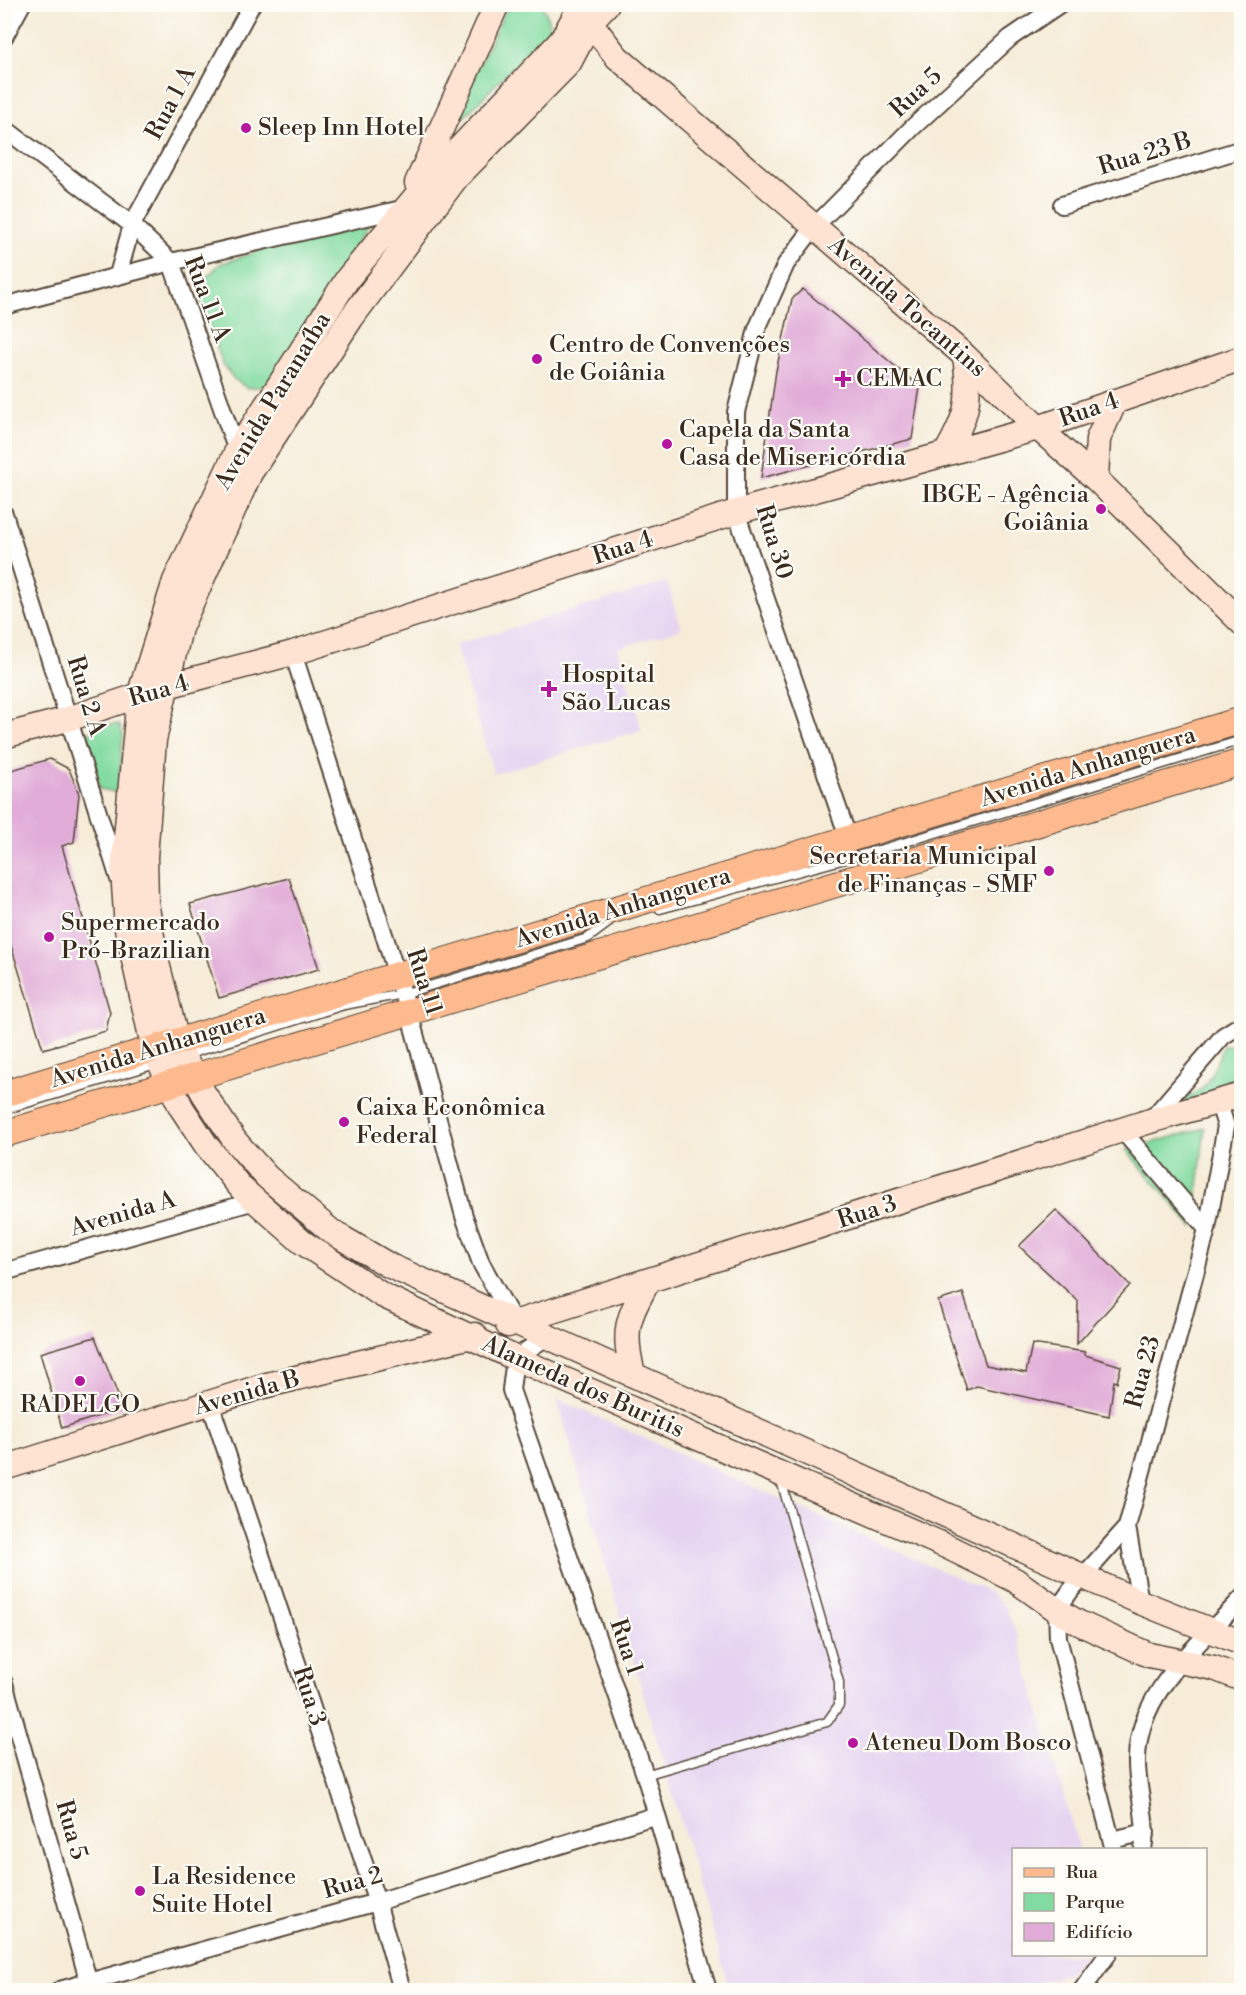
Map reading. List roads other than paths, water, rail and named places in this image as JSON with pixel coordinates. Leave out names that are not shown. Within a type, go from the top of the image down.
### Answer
[{"type":"main road","points":[[406,208],[497,4]]},
{"type":"main road","name":"Avenida Paranaíba","points":[[172,1062],[128,935],[123,891],[124,848],[139,696],[175,581],[237,451],[348,278],[433,176],[561,41],[584,9]]},
{"type":"main road","name":"Avenida Paranaíba","points":[[172,1062],[145,886],[154,740],[180,628],[250,473],[352,317],[449,187],[569,63],[584,9]]},
{"type":"main road","name":"Avenida Tocantins","points":[[584,9],[617,57],[965,356],[1038,428],[1096,479],[1242,623]]},
{"type":"main road","points":[[946,453],[963,424],[970,390],[965,356]]},
{"type":"main road","name":"Rua 4","points":[[4,736],[68,719],[167,686],[293,653],[736,512],[1038,428],[1242,358]]},
{"type":"main road","points":[[1096,479],[1095,459],[1098,438],[1116,401]]},
{"type":"main road","name":"Avenida Anhanguera","points":[[4,1134],[172,1062],[402,990],[849,840],[1242,720]]},
{"type":"main road","name":"Avenida Anhanguera","points":[[7,1092],[172,1062],[402,990],[1242,762]]},
{"type":"main road","name":"Alameda dos Buritis","points":[[172,1062],[206,1145],[228,1174],[255,1201],[322,1257],[382,1295],[492,1330],[547,1337],[1140,1602],[1242,1642]]},
{"type":"main road","name":"Alameda dos Buritis","points":[[172,1062],[248,1157],[290,1198],[332,1232],[492,1330],[515,1358],[1002,1572],[1057,1611],[1149,1655],[1179,1663],[1214,1668],[1242,1679]]},
{"type":"main road","name":"Rua 3","points":[[492,1330],[1150,1121],[1242,1095]]},
{"type":"main road","points":[[633,1374],[626,1332],[629,1315],[648,1281]]},
{"type":"main road","name":"Avenida B","points":[[4,1468],[263,1386],[492,1330]]},
{"type":"street","points":[[4,37],[22,4]]},
{"type":"street","name":"Rua 1 A","points":[[118,275],[132,225],[252,4]]},
{"type":"street","name":"Rua 5","points":[[814,226],[913,127],[1010,38],[1060,4]]},
{"type":"street","name":"Rua 11 A","points":[[4,128],[132,225],[171,262],[237,451]]},
{"type":"street","name":"Rua 23 B","points":[[1062,205],[1242,149]]},
{"type":"street","points":[[4,306],[171,262],[406,208]]},
{"type":"street","name":"Rua 30","points":[[814,226],[786,264],[757,329],[736,412],[736,512],[849,840]]},
{"type":"street","name":"Rua 2 A","points":[[4,513],[123,891]]},
{"type":"street","name":"Rua 11","points":[[293,653],[402,990],[464,1216],[481,1263],[492,1330]]},
{"type":"street","points":[[1150,1121],[1222,1036],[1242,1024]]},
{"type":"street","name":"Rua 23","points":[[1140,1602],[1127,1527],[1207,1229],[1226,1126],[1218,1101]]},
{"type":"street","points":[[1122,1130],[1207,1229]]},
{"type":"street","name":"Avenida A","points":[[4,1272],[255,1201]]},
{"type":"street","points":[[515,1358],[547,1337]]},
{"type":"street","name":"Rua 1","points":[[515,1358],[510,1390],[645,1775],[708,1990]]},
{"type":"street","name":"Rua 3","points":[[210,1403],[377,1902],[402,1990]]},
{"type":"street","name":"Rua 23","points":[[1084,1576],[1127,1527]]},
{"type":"street","points":[[1084,1576],[1057,1611],[1058,1638],[1113,1845],[1146,1832]]},
{"type":"street","points":[[1143,1848],[1146,1832],[1137,1760],[1141,1724],[1155,1697],[1179,1663],[1242,1598]]},
{"type":"street","name":"Rua 5","points":[[4,1683],[89,1986]]},
{"type":"street","name":"Rua 2","points":[[60,1990],[89,1986],[377,1902],[657,1815]]},
{"type":"street","points":[[1082,1990],[1107,1956]]},
{"type":"lane","points":[[653,911],[886,848],[1242,740]]},
{"type":"lane","points":[[344,1005],[402,990],[577,928],[620,920]]},
{"type":"lane","points":[[172,1062],[344,1005],[588,938],[608,923]]},
{"type":"lane","points":[[645,1775],[826,1722],[839,1705],[839,1682],[778,1473]]},
{"type":"place","name":"Sleep Inn Hotel","points":[[246,128]]},
{"type":"place","name":"Centro de Convenções de Goiânia","points":[[537,359]]},
{"type":"place","name":"CEMAC","points":[[843,379]]},
{"type":"place","name":"Capela da Santa Casa de Misericórdia","points":[[667,444]]},
{"type":"place","name":"IBGE - Agência Goiânia","points":[[1101,509]]},
{"type":"place","name":"Hospital São Lucas","points":[[549,689]]},
{"type":"place","name":"Secretaria Municipal de Finanças - SMF","points":[[1049,871]]},
{"type":"place","name":"Supermercado Pró-Brazilian","points":[[49,937]]},
{"type":"place","name":"Caixa Econômica Federal","points":[[344,1122]]},
{"type":"place","name":"RADELGO","points":[[80,1381]]},
{"type":"place","name":"Ateneu Dom Bosco","points":[[853,1743]]},
{"type":"place","name":"La Residence Suite Hotel","points":[[140,1891]]}]
